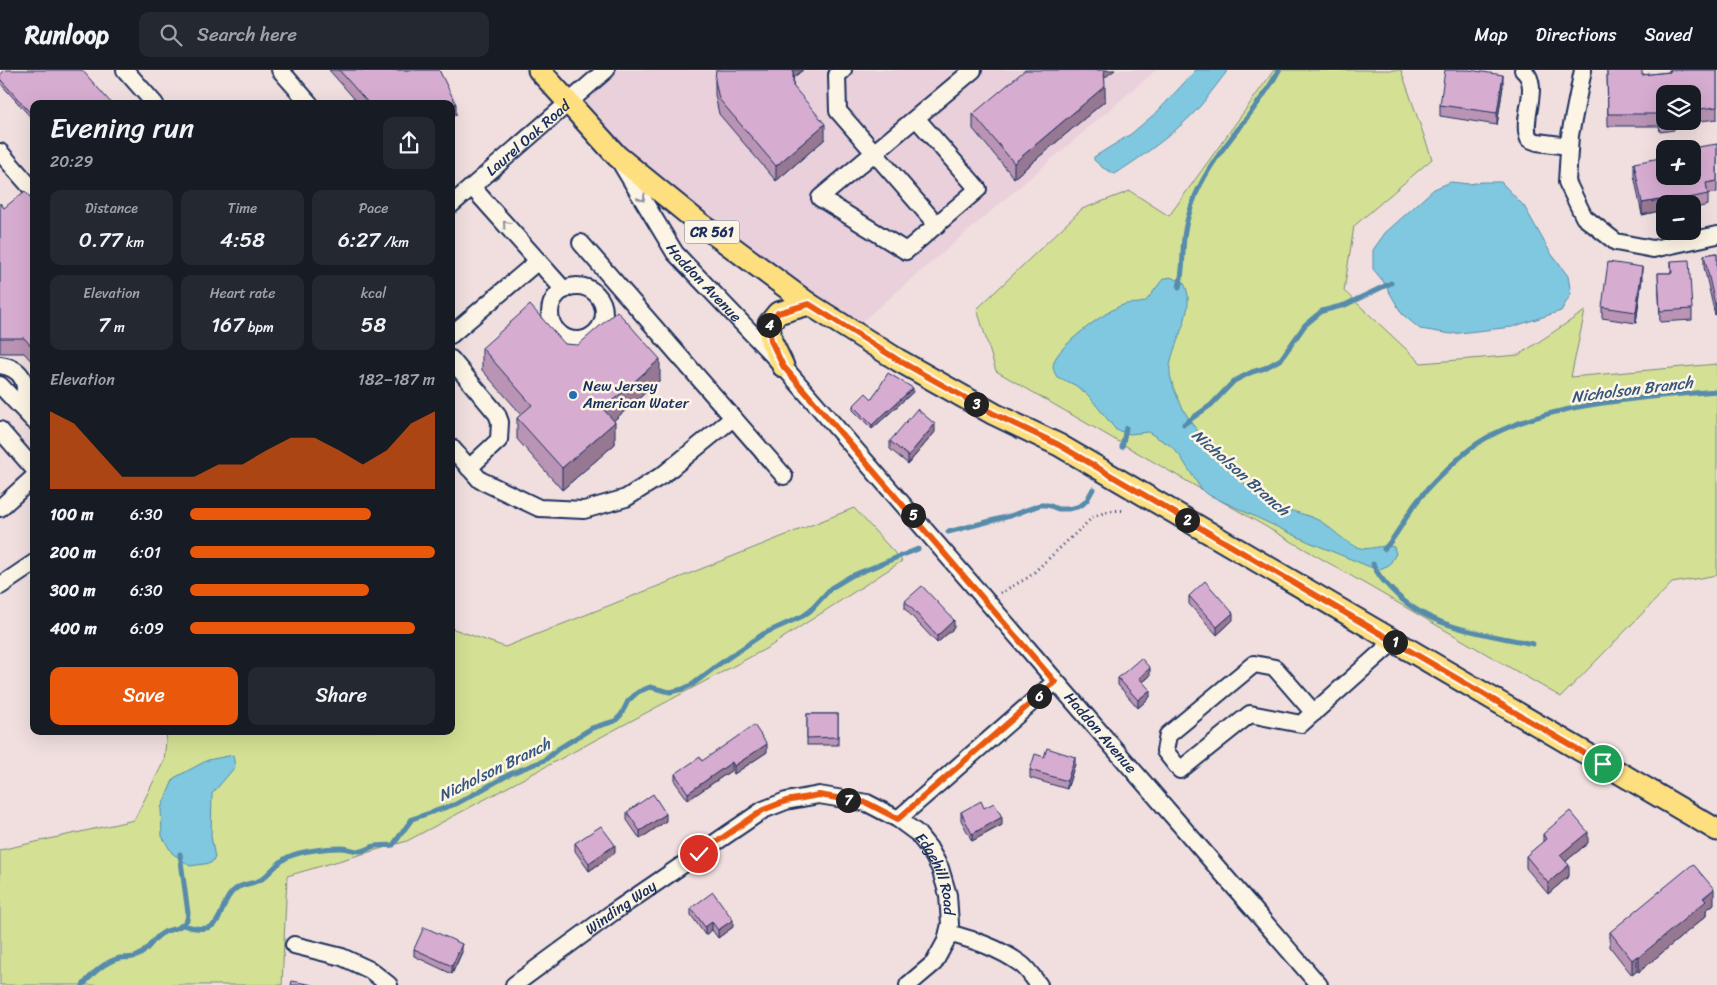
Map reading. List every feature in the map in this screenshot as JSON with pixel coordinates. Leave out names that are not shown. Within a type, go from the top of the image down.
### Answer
[{"type":"main road","name":"CR 561","points":[[540,70],[617,156],[698,222],[809,304],[898,360],[994,414],[1059,445],[1717,830]]},
{"type":"main road","points":[[783,366],[771,341],[769,324],[778,313],[809,304]]},
{"type":"street","points":[[125,70],[151,100]]},
{"type":"street","points":[[280,70],[306,100]]},
{"type":"street","name":"Laurel Oak Road","points":[[455,202],[606,70]]},
{"type":"street","points":[[843,70],[837,75],[838,111],[937,225]]},
{"type":"street","points":[[916,118],[978,189],[906,251],[820,198],[973,70]]},
{"type":"street","points":[[1523,70],[1529,75],[1531,83],[1526,132],[1529,139],[1569,146]]},
{"type":"street","points":[[1583,70],[1569,146],[1567,182],[1584,217],[1616,242],[1653,249],[1717,235]]},
{"type":"street","points":[[0,152],[30,186]]},
{"type":"street","name":"Haddon Avenue","points":[[617,156],[675,253],[783,366],[1318,985]]},
{"type":"street","points":[[472,187],[564,290]]},
{"type":"street","points":[[581,244],[784,476]]},
{"type":"street","points":[[455,332],[538,261]]},
{"type":"street","points":[[594,292],[611,278]]},
{"type":"street","points":[[579,286],[594,292],[603,305],[602,321],[594,334],[579,340],[563,336],[553,324],[550,308],[553,301],[564,290],[579,286]]},
{"type":"street","points":[[455,364],[497,414],[500,422],[499,440],[469,468]]},
{"type":"street","points":[[0,365],[16,370],[21,376],[25,391],[20,406]]},
{"type":"street","points":[[2,389],[30,417]]},
{"type":"street","points":[[455,452],[480,480],[539,508],[584,510],[626,498],[664,474],[734,418]]},
{"type":"street","points":[[5,434],[30,465]]},
{"type":"street","points":[[0,508],[30,481]]},
{"type":"street","points":[[0,586],[30,566]]},
{"type":"street","points":[[1314,713],[1275,668],[1254,664],[1168,735],[1165,751],[1180,770],[1250,714],[1301,724],[1314,713],[1394,641]]},
{"type":"street","points":[[898,819],[1055,682]]},
{"type":"street","name":"Winding Way","points":[[514,985],[612,913],[763,810],[786,801],[819,795],[867,803],[898,819]]},
{"type":"street","name":"Edgehill Road","points":[[898,819],[917,833],[929,848],[940,868],[948,895],[950,924],[946,941],[934,963],[908,985]]},
{"type":"street","points":[[948,933],[994,948],[1022,965],[1039,985]]},
{"type":"street","points":[[294,945],[342,957],[370,970],[388,985]]},
{"type":"path","points":[[997,595],[1028,577],[1093,517],[1106,511],[1126,511]]},
{"type":"shaded area","points":[[606,70],[1156,70],[851,331],[809,304],[568,102]]},
{"type":"green space","points":[[1274,70],[1401,70],[1432,159],[1354,226],[1344,291],[1421,363],[1519,355],[1585,311],[1571,377],[1717,364],[1717,575],[1672,583],[1561,697],[996,371],[977,309],[1082,209],[1130,191],[1169,216]]},
{"type":"green space","points":[[854,508],[902,561],[769,647],[407,841],[287,876],[282,985],[0,985],[0,850],[134,820],[164,761],[167,735],[455,735],[455,629],[505,647]]},
{"type":"water","points":[[1196,70],[1228,70],[1193,114],[1161,142],[1126,167],[1115,174],[1103,168],[1094,160],[1094,157],[1131,134],[1158,111]]},
{"type":"water","points":[[1451,182],[1469,184],[1501,182],[1524,206],[1550,252],[1568,276],[1571,294],[1561,311],[1512,327],[1451,334],[1420,329],[1402,314],[1383,281],[1373,269],[1373,250],[1385,233],[1434,189]]},
{"type":"water","points":[[1170,277],[1183,282],[1187,291],[1188,301],[1184,324],[1172,356],[1170,366],[1171,381],[1185,413],[1193,425],[1240,478],[1267,501],[1320,521],[1347,542],[1357,547],[1366,549],[1385,546],[1394,547],[1396,554],[1389,565],[1375,569],[1309,542],[1209,495],[1201,489],[1180,456],[1171,446],[1148,432],[1130,434],[1116,430],[1088,395],[1075,385],[1057,377],[1053,366],[1054,362],[1057,355],[1073,338],[1116,308],[1126,304],[1146,301],[1163,279]]},
{"type":"water","points":[[233,755],[235,767],[212,794],[211,836],[215,858],[211,863],[190,866],[172,853],[162,836],[161,808],[174,778],[208,760]]},
{"type":"building","points":[[5,70],[82,70],[108,100],[30,100],[30,113],[0,79],[0,75]]},
{"type":"building","points":[[339,70],[439,70],[454,100],[365,100]]},
{"type":"building","points":[[716,70],[793,70],[793,86],[825,124],[776,166],[719,99],[715,80]]},
{"type":"building","points":[[1025,70],[1104,70],[1105,86],[1014,163],[973,114]]},
{"type":"building","points":[[1445,70],[1469,70],[1503,75],[1497,113],[1440,105]]},
{"type":"building","points":[[1607,70],[1642,70],[1642,75],[1670,72],[1670,70],[1717,70],[1717,107],[1701,109],[1701,85],[1656,85],[1656,114],[1608,114]]},
{"type":"building","points":[[1717,144],[1717,181],[1706,183],[1708,194],[1656,195],[1656,201],[1642,203],[1634,163],[1656,159],[1656,185],[1701,185],[1701,146]]},
{"type":"building","points":[[25,191],[30,197],[30,345],[24,338],[0,338],[0,203],[4,208]]},
{"type":"building","points":[[1717,253],[1717,303],[1715,304],[1704,255]]},
{"type":"building","points":[[1689,260],[1692,309],[1660,311],[1658,273],[1672,273],[1671,261]]},
{"type":"building","points":[[1608,262],[1642,267],[1636,312],[1602,307]]},
{"type":"building","name":"New Jersey American Water","points":[[530,305],[565,344],[578,345],[617,311],[660,359],[603,409],[615,422],[562,468],[517,418],[532,405],[482,348]]},
{"type":"building","points":[[888,373],[913,388],[872,425],[853,406],[866,393],[872,399]]},
{"type":"building","points":[[917,409],[935,424],[908,456],[890,441]]},
{"type":"building","points":[[1205,581],[1233,613],[1217,627],[1189,596]]},
{"type":"building","points":[[922,586],[954,620],[937,636],[905,601]]},
{"type":"building","points":[[1141,658],[1150,668],[1139,678],[1150,690],[1138,700],[1118,678]]},
{"type":"building","points":[[807,714],[838,714],[838,737],[807,738]]},
{"type":"building","points":[[754,725],[767,744],[734,766],[732,762],[688,793],[675,774],[700,757],[702,761]]},
{"type":"building","points":[[1047,748],[1075,757],[1067,781],[1030,770],[1035,754],[1044,757]]},
{"type":"building","points":[[653,794],[666,814],[640,831],[627,812]]},
{"type":"building","points":[[981,801],[984,808],[994,803],[1002,817],[972,834],[961,812]]},
{"type":"building","points":[[1570,811],[1588,832],[1560,855],[1569,865],[1548,883],[1526,856],[1546,839],[1543,834]]},
{"type":"building","points":[[601,826],[615,845],[589,863],[575,843]]},
{"type":"building","points":[[1693,864],[1714,889],[1703,898],[1706,901],[1639,957],[1637,956],[1632,960],[1610,932]]},
{"type":"building","points":[[713,892],[733,920],[718,930],[712,922],[705,927],[691,908]]},
{"type":"building","points":[[424,927],[462,944],[452,966],[414,949]]},
{"type":"building","points":[[292,981],[313,985],[291,985]]},
{"type":"waterway","points":[[1179,287],[1186,227],[1196,194],[1214,161],[1270,86],[1279,70]]},
{"type":"waterway","points":[[1184,424],[1211,405],[1234,381],[1281,359],[1305,325],[1322,311],[1345,305],[1391,283]]},
{"type":"waterway","name":"Nicholson Branch","points":[[1384,549],[1429,487],[1447,469],[1465,453],[1489,437],[1517,423],[1550,413],[1620,400],[1717,391]]},
{"type":"waterway","name":"Nicholson Branch","points":[[1122,447],[1126,428]]},
{"type":"waterway","name":"Nicholson Branch","points":[[948,532],[1010,516],[1040,505],[1048,505],[1058,509],[1077,507],[1087,500],[1093,489]]},
{"type":"waterway","name":"Nicholson Branch","points":[[183,925],[208,928],[215,924],[225,902],[237,888],[262,879],[281,862],[293,855],[321,849],[341,848],[360,851],[374,846],[393,845],[412,819],[456,804],[512,773],[545,760],[558,749],[592,728],[615,721],[621,715],[628,701],[638,692],[650,687],[670,692],[693,684],[763,634],[803,616],[831,588],[851,576],[918,549]]},
{"type":"waterway","points":[[1373,564],[1381,578],[1391,589],[1422,613],[1457,627],[1533,644]]},
{"type":"waterway","name":"Nicholson Branch","points":[[83,985],[104,965],[120,958],[139,955],[161,934],[180,927],[187,920],[188,913],[180,854]]},
{"type":"place","name":"New Jersey American Water","points":[[573,395]]},
{"type":"route","points":[[699,854],[763,810],[786,801],[819,795],[867,803],[898,819],[1055,682],[783,366],[771,341],[769,324],[778,313],[809,304],[898,360],[994,414],[1059,445],[1603,764]]}]
